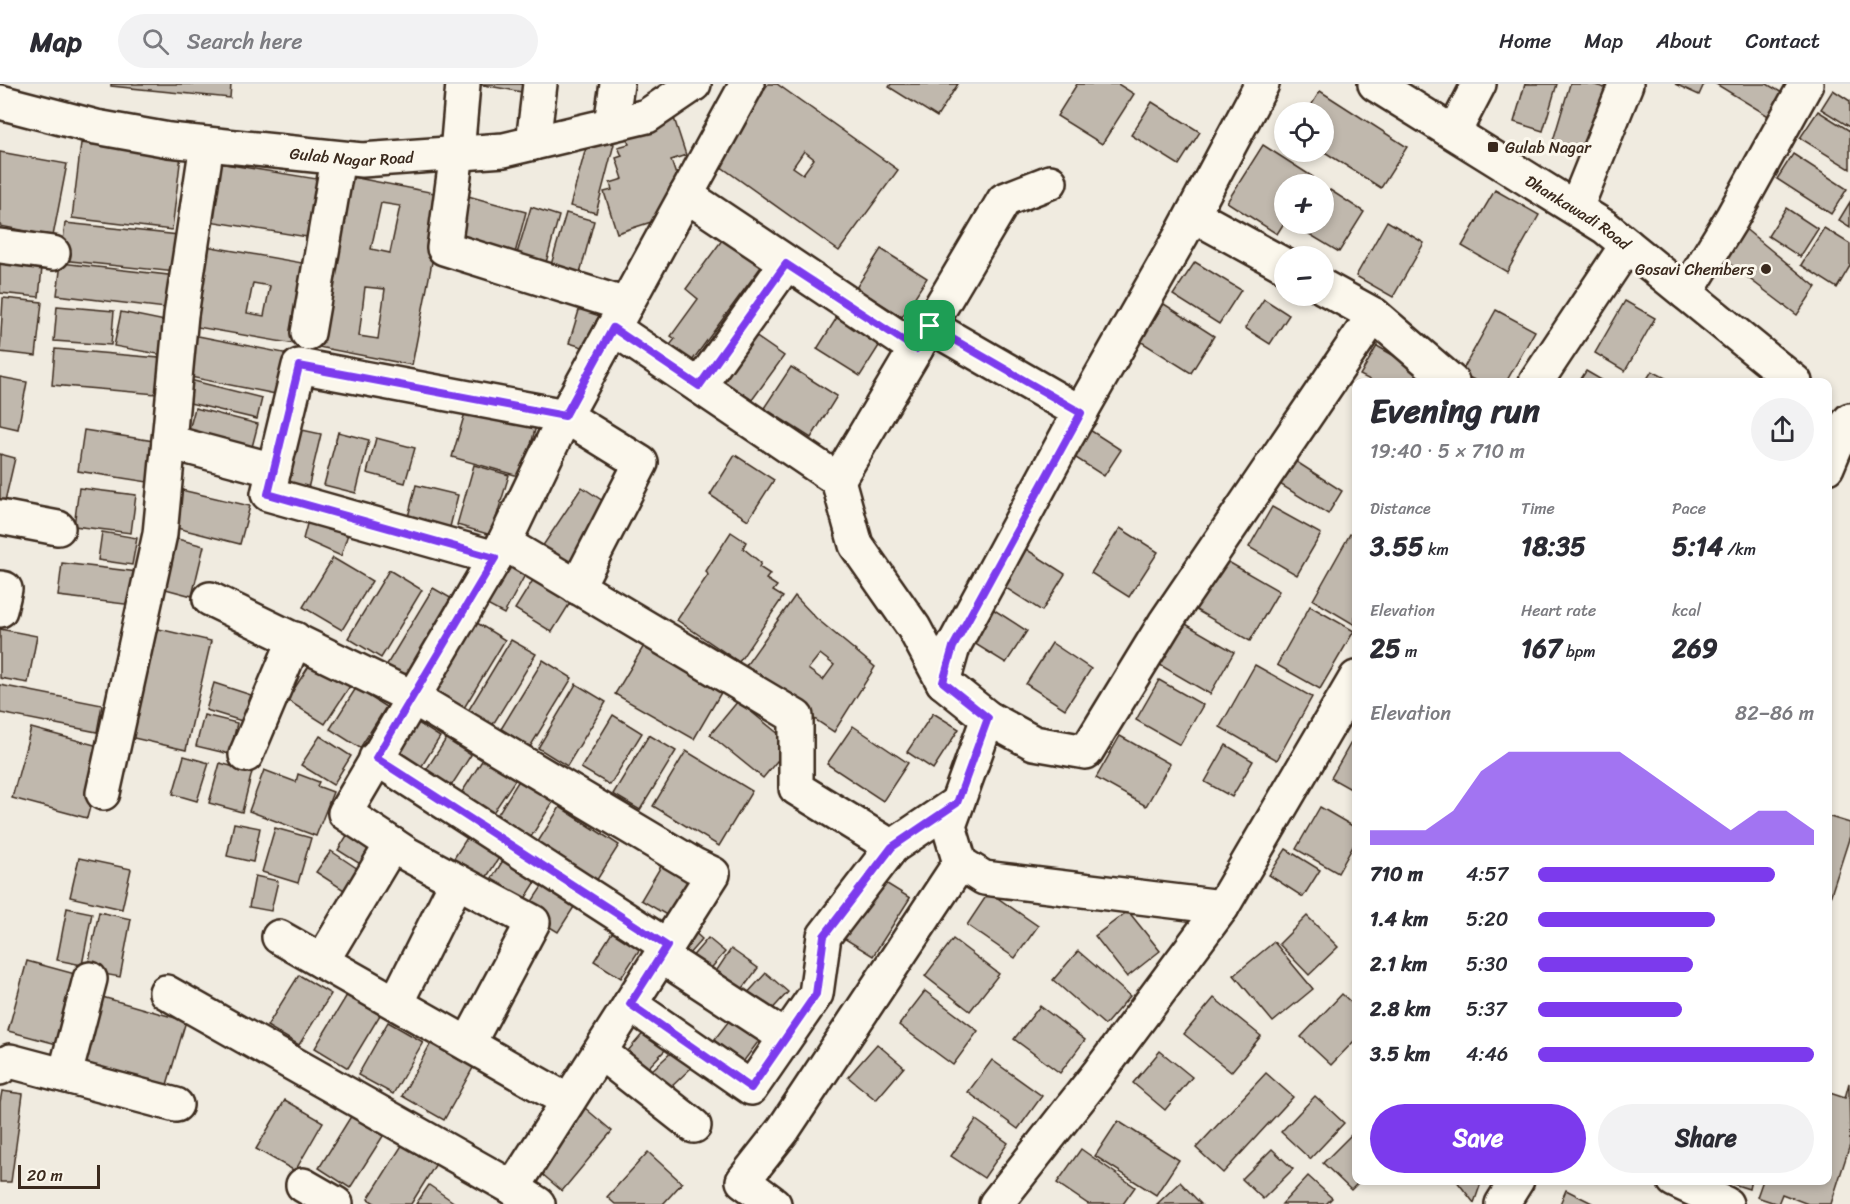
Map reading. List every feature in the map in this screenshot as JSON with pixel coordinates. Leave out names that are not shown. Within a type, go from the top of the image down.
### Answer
[{"type":"street","points":[[463,84],[457,153],[444,248],[620,317],[699,386],[838,480],[856,545],[914,628],[943,682],[988,718],[1034,743],[1086,752],[1165,623],[1374,315]]},
{"type":"street","points":[[533,143],[540,84]]},
{"type":"street","points":[[611,124],[617,84]]},
{"type":"street","name":"Gulab Nagar Road","points":[[0,102],[96,127],[169,140],[362,160],[504,150],[647,116],[694,84]]},
{"type":"street","points":[[468,1044],[533,922],[457,881],[345,813],[499,550],[565,416],[747,84]]},
{"type":"street","points":[[943,682],[953,647],[1262,84]]},
{"type":"street","name":"Dhankawadi Road","points":[[1375,84],[1605,227],[1790,378]]},
{"type":"street","points":[[1454,132],[1479,84]]},
{"type":"street","points":[[1576,208],[1626,84]]},
{"type":"street","points":[[1686,293],[1732,218],[1806,84]]},
{"type":"street","points":[[103,793],[160,534],[181,315],[207,144]]},
{"type":"street","points":[[308,333],[338,159]]},
{"type":"street","points":[[838,480],[1004,200],[1050,182]]},
{"type":"street","points":[[686,195],[786,264],[923,337],[1081,413]]},
{"type":"street","points":[[1192,215],[1274,260]]},
{"type":"street","points":[[1539,378],[1627,245]]},
{"type":"street","points":[[0,246],[53,253]]},
{"type":"street","points":[[699,386],[786,264]]},
{"type":"street","points":[[1334,293],[1374,315],[1447,378]]},
{"type":"street","points":[[577,587],[641,463],[565,416],[299,366],[268,494],[499,550],[577,587],[796,717],[796,788],[892,847]]},
{"type":"street","points":[[1832,453],[1842,425]]},
{"type":"street","points":[[169,442],[274,470]]},
{"type":"street","points":[[0,517],[58,528]]},
{"type":"street","points":[[0,588],[5,589],[0,610]]},
{"type":"street","points":[[166,992],[526,1196],[568,1101],[713,874],[694,865],[412,697],[210,599]]},
{"type":"street","points":[[246,755],[295,639]]},
{"type":"street","points":[[996,1204],[1098,1074],[1222,907],[1352,685]]},
{"type":"street","points":[[988,718],[949,826],[960,864],[984,878],[1222,907]]},
{"type":"street","points":[[376,758],[664,951],[785,1037]]},
{"type":"street","points":[[630,1004],[751,1088],[816,994],[824,936],[892,847],[957,803]]},
{"type":"street","points":[[322,961],[392,843]]},
{"type":"street","points":[[774,1204],[743,1180],[783,1130],[960,864]]},
{"type":"street","points":[[396,1003],[457,881]]},
{"type":"street","points":[[279,937],[568,1101]]},
{"type":"street","points":[[65,1075],[90,979]]},
{"type":"street","points":[[600,1052],[694,1126]]},
{"type":"street","points":[[0,1068],[9,1060],[176,1105]]},
{"type":"street","points":[[303,1185],[336,1204]]},
{"type":"street","points":[[1502,1204],[1514,1185]]},
{"type":"street","points":[[1685,1185],[1726,1204]]},
{"type":"building","points":[[111,84],[231,84],[230,98],[111,86]]},
{"type":"building","points":[[477,84],[523,84],[522,92]]},
{"type":"building","points":[[768,84],[777,84],[898,170],[839,251],[713,161]],"holes":[[[804,151],[814,159],[803,174],[793,167]]]},
{"type":"building","points":[[891,84],[958,84],[937,117],[889,87]]},
{"type":"building","points":[[1077,84],[1118,84],[1134,94],[1102,144],[1057,116]]},
{"type":"building","points":[[1525,84],[1557,84],[1543,131],[1514,122]]},
{"type":"building","points":[[1570,84],[1592,84],[1605,88],[1585,154],[1552,144]]},
{"type":"building","points":[[1675,84],[1704,84],[1699,95]]},
{"type":"building","points":[[1716,84],[1767,84],[1784,94],[1770,117]]},
{"type":"building","points":[[1833,90],[1850,101],[1850,127],[1821,109]]},
{"type":"building","points":[[1320,91],[1407,147],[1381,188],[1334,158],[1334,102],[1313,102]]},
{"type":"building","points":[[1152,102],[1200,132],[1179,165],[1131,135]]},
{"type":"building","points":[[1818,111],[1850,131],[1850,169],[1800,138]]},
{"type":"building","points":[[673,115],[686,155],[671,160],[678,181],[673,182],[675,191],[666,195],[673,215],[617,233],[604,192],[612,190],[610,183],[623,179],[616,158],[622,156],[618,147],[629,144],[625,130]]},
{"type":"building","points":[[589,137],[614,144],[596,213],[570,206]]},
{"type":"building","points":[[81,143],[181,155],[172,230],[72,218]]},
{"type":"building","points":[[1263,145],[1274,152],[1274,162],[1290,162],[1308,174],[1274,174],[1274,232],[1227,202]]},
{"type":"building","points":[[0,152],[67,164],[53,236],[0,226]]},
{"type":"building","points":[[1793,154],[1847,189],[1831,214],[1777,179]]},
{"type":"building","points":[[212,162],[317,179],[307,237],[203,220]]},
{"type":"building","points":[[347,176],[445,195],[412,365],[313,346]],"holes":[[[381,203],[400,206],[390,253],[371,249]],[[365,287],[385,289],[378,339],[359,336]]]},
{"type":"building","points":[[1495,190],[1539,215],[1507,272],[1462,246]]},
{"type":"building","points":[[1334,193],[1364,212],[1339,252],[1334,249],[1334,246],[1329,246],[1309,234],[1334,234]]},
{"type":"building","points":[[468,196],[526,212],[514,257],[455,242]]},
{"type":"building","points":[[1850,202],[1850,227],[1839,220]]},
{"type":"building","points":[[531,207],[559,216],[545,266],[516,257]]},
{"type":"building","points":[[1786,208],[1818,229],[1800,257],[1768,236]]},
{"type":"building","points":[[566,213],[594,221],[580,273],[551,265]]},
{"type":"building","name":"Gosavi Chembers","points":[[1732,218],[1816,287],[1797,315],[1714,252]]},
{"type":"building","points":[[1387,221],[1424,243],[1393,297],[1356,276]]},
{"type":"building","points":[[65,223],[179,235],[176,272],[61,260]]},
{"type":"building","points":[[1824,228],[1850,244],[1850,266],[1837,288],[1801,265]]},
{"type":"building","points":[[728,232],[766,260],[692,361],[681,353],[677,358],[666,350],[675,339],[671,336],[698,299],[686,289]]},
{"type":"building","points":[[200,245],[308,264],[294,344],[186,325]],"holes":[[[253,283],[270,286],[264,316],[247,313]]]},
{"type":"building","points":[[881,249],[927,278],[902,317],[856,288]]},
{"type":"building","points":[[0,254],[43,258],[39,297],[0,293]]},
{"type":"building","points":[[1195,262],[1241,290],[1219,324],[1173,295]]},
{"type":"building","points":[[61,263],[177,276],[174,309],[57,295]]},
{"type":"building","points":[[584,294],[610,301],[596,351],[569,343]]},
{"type":"building","points":[[3,298],[42,302],[36,356],[0,352]]},
{"type":"building","points":[[1264,299],[1289,315],[1270,344],[1245,328]]},
{"type":"building","points":[[1625,301],[1655,318],[1625,371],[1595,353]]},
{"type":"building","points":[[1164,304],[1214,336],[1191,373],[1140,341]]},
{"type":"building","points":[[57,306],[114,311],[111,345],[54,341]]},
{"type":"building","points":[[1496,310],[1535,331],[1508,378],[1470,378],[1461,373]]},
{"type":"building","points":[[841,311],[884,338],[860,376],[817,349]]},
{"type":"building","points":[[121,312],[170,322],[163,355],[114,346]]},
{"type":"building","points":[[745,329],[784,356],[752,400],[714,374]]},
{"type":"building","points":[[188,334],[294,355],[286,396],[180,375]]},
{"type":"building","points":[[1377,346],[1424,373],[1421,378],[1366,378],[1360,375]]},
{"type":"building","points":[[55,349],[171,359],[168,395],[52,385]]},
{"type":"building","points":[[791,367],[837,396],[811,438],[764,408]]},
{"type":"building","points":[[1586,371],[1598,378],[1582,378]]},
{"type":"building","points":[[1652,371],[1665,378],[1648,378]]},
{"type":"building","points":[[0,377],[27,382],[18,429],[0,425]]},
{"type":"building","points":[[182,378],[262,398],[257,419],[177,400]]},
{"type":"building","points":[[467,406],[536,426],[522,477],[452,457]]},
{"type":"building","points":[[195,408],[258,424],[251,451],[188,434]]},
{"type":"building","points":[[1082,425],[1121,450],[1104,476],[1065,451]]},
{"type":"building","points":[[288,427],[321,434],[306,497],[273,489]]},
{"type":"building","points":[[84,430],[160,442],[154,483],[78,471]]},
{"type":"building","points":[[338,432],[369,440],[356,493],[324,485]]},
{"type":"building","points":[[376,438],[415,448],[405,483],[367,473]]},
{"type":"building","points":[[0,454],[15,458],[5,501],[0,500]]},
{"type":"building","points":[[735,455],[774,480],[748,520],[710,495]]},
{"type":"building","points":[[1289,457],[1342,491],[1328,514],[1275,481]]},
{"type":"building","points":[[474,465],[509,475],[491,535],[457,525]]},
{"type":"building","points":[[416,485],[458,495],[449,531],[407,521]]},
{"type":"building","points":[[582,487],[612,507],[572,567],[542,547]]},
{"type":"building","points":[[79,488],[136,495],[131,533],[74,526]]},
{"type":"building","points":[[173,488],[250,506],[240,544],[165,525]]},
{"type":"building","points":[[1272,507],[1321,534],[1297,575],[1249,547]]},
{"type":"building","points":[[311,509],[352,521],[341,556],[303,539]]},
{"type":"building","points":[[1120,528],[1158,552],[1129,597],[1091,573]]},
{"type":"building","points":[[102,532],[137,538],[132,565],[98,560]]},
{"type":"building","points":[[731,532],[746,542],[743,548],[761,563],[759,567],[770,574],[766,579],[777,586],[773,591],[783,597],[739,662],[677,620],[708,575],[706,571]]},
{"type":"building","points":[[1350,534],[1352,535],[1352,623],[1313,600]]},
{"type":"building","points":[[170,537],[204,546],[192,596],[158,587]]},
{"type":"building","points":[[1018,544],[1065,574],[1042,611],[995,581]]},
{"type":"building","points":[[1218,556],[1279,591],[1250,641],[1189,606]]},
{"type":"building","points":[[333,558],[372,581],[342,630],[303,607]]},
{"type":"building","points":[[498,558],[526,573],[504,614],[476,599]]},
{"type":"building","points":[[62,563],[138,572],[133,605],[58,596]]},
{"type":"building","points":[[389,570],[422,590],[381,658],[348,638]]},
{"type":"building","points":[[533,580],[570,603],[552,632],[515,609]]},
{"type":"building","points":[[433,588],[461,604],[413,682],[386,666]]},
{"type":"building","points":[[795,596],[816,618],[875,667],[834,732],[742,671]],"holes":[[[820,654],[834,665],[823,680],[808,669]]]},
{"type":"building","points":[[985,604],[1027,631],[1006,663],[964,637]]},
{"type":"building","points":[[1310,606],[1352,630],[1352,634],[1320,689],[1277,665]]},
{"type":"building","points":[[469,618],[505,640],[461,713],[425,691]]},
{"type":"building","points":[[1184,623],[1234,652],[1210,694],[1160,665]]},
{"type":"building","points":[[150,627],[211,641],[186,750],[125,736]]},
{"type":"building","points":[[0,629],[37,636],[28,683],[0,678]]},
{"type":"building","points":[[648,639],[726,684],[694,739],[615,694]]},
{"type":"building","points":[[511,640],[536,654],[489,731],[465,716]]},
{"type":"building","points":[[1052,643],[1091,669],[1065,709],[1026,684]]},
{"type":"building","points":[[316,655],[354,680],[325,724],[287,700]]},
{"type":"building","points":[[543,660],[572,678],[530,747],[501,729]]},
{"type":"building","points":[[1255,665],[1312,697],[1277,760],[1220,727]]},
{"type":"building","points":[[1159,680],[1203,705],[1180,745],[1136,720]]},
{"type":"building","points":[[214,683],[251,695],[242,721],[206,710]]},
{"type":"building","points":[[576,684],[606,702],[567,766],[538,748]]},
{"type":"building","points":[[0,685],[102,705],[97,732],[0,713]]},
{"type":"building","points":[[356,688],[386,707],[360,748],[330,729]]},
{"type":"building","points":[[738,701],[791,744],[763,778],[710,735]]},
{"type":"building","points":[[933,713],[959,729],[933,769],[907,752]]},
{"type":"building","points":[[204,715],[237,723],[230,754],[196,746]]},
{"type":"building","points":[[613,715],[642,733],[610,785],[581,768]]},
{"type":"building","points":[[412,719],[440,737],[413,780],[384,762]]},
{"type":"building","points":[[853,726],[908,763],[883,801],[827,764]]},
{"type":"building","points":[[31,728],[106,748],[87,818],[12,798]]},
{"type":"building","points":[[649,735],[676,751],[640,810],[613,794]]},
{"type":"building","points":[[320,736],[351,756],[333,785],[301,765]]},
{"type":"building","points":[[1120,736],[1170,764],[1146,806],[1096,778]]},
{"type":"building","points":[[446,739],[471,755],[444,797],[419,781]]},
{"type":"building","points":[[1352,741],[1352,790],[1331,778]]},
{"type":"building","points":[[1226,745],[1253,761],[1232,797],[1205,782]]},
{"type":"building","points":[[686,751],[752,791],[719,846],[653,806]]},
{"type":"building","points":[[184,756],[209,763],[197,801],[173,794]]},
{"type":"building","points":[[485,756],[517,777],[486,823],[455,803]]},
{"type":"building","points":[[220,763],[252,772],[242,812],[209,803]]},
{"type":"building","points":[[264,770],[296,782],[298,774],[319,782],[317,786],[333,792],[316,836],[249,811]]},
{"type":"building","points":[[521,777],[555,799],[527,843],[493,822]]},
{"type":"building","points":[[560,807],[619,845],[593,886],[534,848]]},
{"type":"building","points":[[1320,807],[1352,826],[1352,848],[1338,873],[1296,849]]},
{"type":"building","points":[[1832,818],[1850,823],[1850,836],[1832,892]]},
{"type":"building","points":[[234,823],[260,828],[253,862],[227,856]]},
{"type":"building","points":[[354,824],[385,844],[368,869],[338,850]]},
{"type":"building","points":[[275,828],[311,838],[298,883],[262,872]]},
{"type":"building","points":[[470,833],[502,853],[481,886],[449,866]]},
{"type":"building","points":[[1286,849],[1320,870],[1303,897],[1269,875]]},
{"type":"building","points":[[331,851],[361,871],[347,892],[316,872]]},
{"type":"building","points":[[509,851],[542,872],[518,910],[485,889]]},
{"type":"building","points":[[667,856],[696,874],[670,917],[641,900]]},
{"type":"building","points":[[79,858],[131,869],[122,909],[70,897]]},
{"type":"building","points":[[255,876],[278,881],[271,911],[249,907]]},
{"type":"building","points":[[549,876],[581,896],[558,932],[525,912]]},
{"type":"building","points":[[879,879],[910,898],[873,956],[842,937]]},
{"type":"building","points":[[989,892],[1038,926],[1015,958],[967,925]]},
{"type":"building","points":[[67,908],[92,913],[82,965],[57,960]]},
{"type":"building","points":[[1128,911],[1160,951],[1127,977],[1095,936]]},
{"type":"building","points":[[99,912],[131,919],[120,977],[87,971]]},
{"type":"building","points":[[1307,916],[1338,947],[1309,975],[1279,944]]},
{"type":"building","points":[[620,920],[647,938],[621,978],[594,961]]},
{"type":"building","points":[[688,926],[702,939],[688,955],[674,942]]},
{"type":"building","points":[[708,938],[725,952],[707,973],[690,959]]},
{"type":"building","points":[[953,939],[999,974],[970,1011],[925,976]]},
{"type":"building","points":[[1274,942],[1313,989],[1273,1022],[1234,975]]},
{"type":"building","points":[[731,949],[758,968],[741,991],[715,973]]},
{"type":"building","points":[[1078,951],[1130,996],[1105,1025],[1053,980]]},
{"type":"building","points":[[27,961],[86,977],[68,1047],[8,1031]]},
{"type":"building","points":[[766,973],[788,992],[767,1015],[745,996]]},
{"type":"building","points":[[299,975],[331,994],[299,1045],[267,1026]]},
{"type":"building","points":[[925,991],[978,1031],[953,1065],[899,1025]]},
{"type":"building","points":[[92,994],[186,1021],[166,1088],[72,1061]]},
{"type":"building","points":[[1342,994],[1352,1003],[1352,1043],[1331,1065],[1301,1037]]},
{"type":"building","points":[[347,995],[380,1015],[348,1068],[315,1048]]},
{"type":"building","points":[[1214,998],[1261,1036],[1231,1072],[1184,1034]]},
{"type":"building","points":[[1040,1006],[1085,1040],[1060,1073],[1014,1039]]},
{"type":"building","points":[[739,1008],[767,1030],[743,1062],[714,1040]]},
{"type":"building","points":[[388,1022],[423,1042],[393,1094],[358,1075]]},
{"type":"building","points":[[646,1030],[666,1049],[646,1070],[627,1052]]},
{"type":"building","points":[[431,1043],[474,1066],[444,1120],[402,1096]]},
{"type":"building","points":[[877,1044],[904,1067],[876,1100],[848,1077]]},
{"type":"building","points":[[674,1050],[691,1068],[668,1090],[650,1072]]},
{"type":"building","points":[[1160,1051],[1192,1077],[1165,1110],[1133,1083]]},
{"type":"building","points":[[992,1060],[1042,1096],[1018,1129],[968,1092]]},
{"type":"building","points":[[1266,1073],[1293,1097],[1223,1173],[1196,1148]]},
{"type":"building","points":[[1849,1083],[1850,1145],[1831,1204],[1808,1204],[1782,1194],[1778,1204],[1757,1197],[1761,1185],[1832,1185],[1832,1094],[1845,1098]]},
{"type":"building","points":[[2,1091],[23,1094],[11,1182],[0,1182]]},
{"type":"building","points":[[1315,1096],[1344,1123],[1310,1159],[1281,1132]]},
{"type":"building","points":[[285,1100],[323,1122],[295,1171],[256,1149]]},
{"type":"building","points":[[585,1108],[612,1131],[562,1191],[535,1168]]},
{"type":"building","points":[[353,1113],[385,1133],[350,1188],[319,1168]]},
{"type":"building","points":[[976,1120],[1008,1143],[984,1178],[951,1156]]},
{"type":"building","points":[[1118,1121],[1179,1160],[1156,1195],[1095,1156]]},
{"type":"building","points":[[1352,1134],[1352,1185],[1356,1185],[1351,1190],[1323,1163]]},
{"type":"building","points":[[406,1139],[439,1159],[411,1204],[376,1204],[368,1199]]},
{"type":"building","points":[[1081,1149],[1135,1187],[1123,1204],[1088,1204],[1057,1183]]},
{"type":"building","points":[[1272,1149],[1293,1169],[1263,1199],[1242,1179]]},
{"type":"building","points":[[648,1152],[682,1183],[663,1204],[615,1204],[607,1197]]},
{"type":"building","points":[[1308,1176],[1332,1198],[1326,1204],[1282,1204]]},
{"type":"building","points":[[1180,1182],[1201,1204],[1157,1204]]},
{"type":"building","points":[[429,1185],[455,1203],[416,1204]]},
{"type":"building","points":[[1460,1185],[1480,1185],[1474,1203]]},
{"type":"building","points":[[1736,1185],[1750,1185],[1749,1189]]},
{"type":"building","points":[[1566,1190],[1594,1204],[1560,1204]]},
{"type":"place","name":"Gulab Nagar","points":[[1493,147]]},
{"type":"place","name":"Gosavi Chembers","points":[[1766,269]]},
{"type":"route","points":[[786,264],[916,349],[930,326],[1081,413],[953,647],[943,682],[988,718],[957,803],[892,847],[824,936],[816,994],[751,1088],[630,1004],[667,946],[376,758],[495,558],[268,494],[299,366],[565,416],[613,328],[699,386],[786,264]]}]
